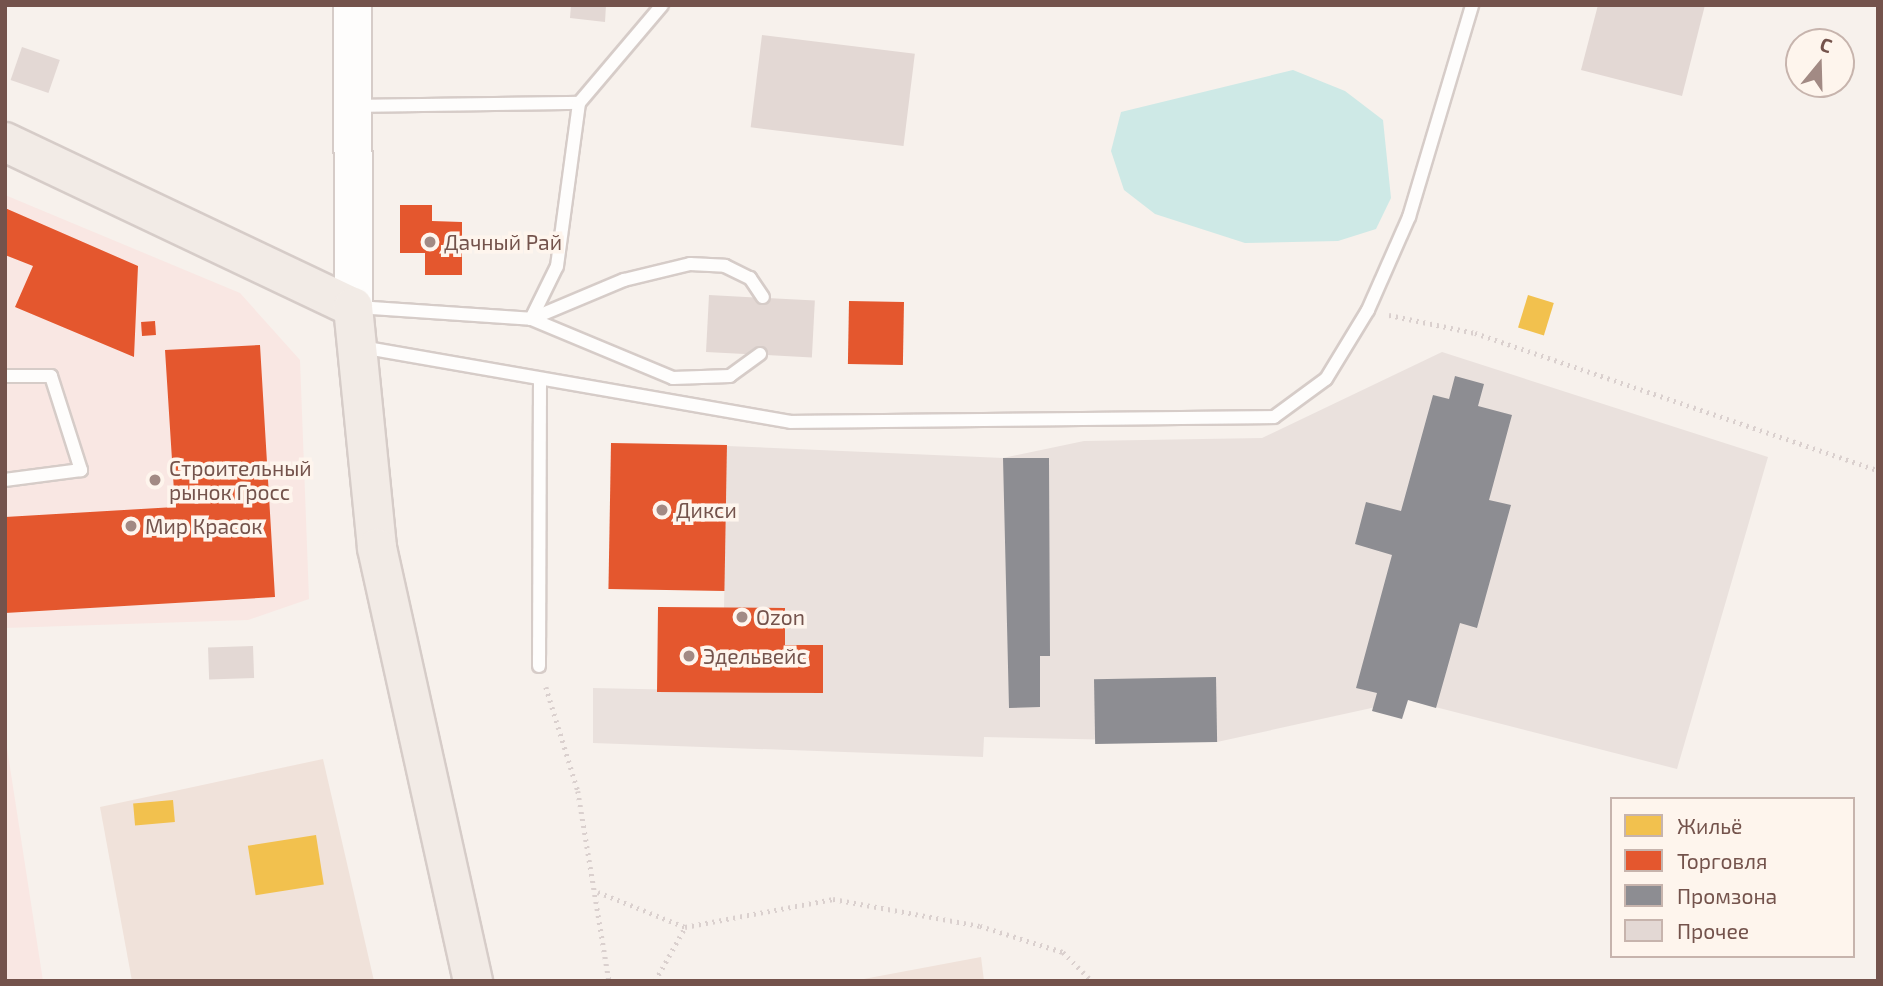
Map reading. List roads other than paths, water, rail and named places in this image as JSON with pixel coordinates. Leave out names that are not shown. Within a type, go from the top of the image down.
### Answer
[{"type":"main road","points":[[352,5],[353,307],[377,548],[472,981]]},
{"type":"main road","points":[[5,142],[353,307]]},
{"type":"lane","points":[[531,319],[557,266],[579,103],[662,5]]},
{"type":"lane","points":[[357,346],[791,422],[1274,417],[1326,379],[1368,310],[1409,217],[1472,5]]},
{"type":"lane","points":[[353,107],[579,103]]},
{"type":"lane","points":[[531,319],[650,271],[690,264],[725,266],[750,278],[763,298]]},
{"type":"lane","points":[[353,307],[531,319],[673,379],[730,376],[760,354]]},
{"type":"lane","points":[[5,376],[51,376],[81,470],[5,480]]},
{"type":"lane","points":[[539,666],[541,379]]},
{"type":"water","points":[[1293,70],[1345,91],[1383,120],[1391,198],[1376,229],[1338,241],[1245,243],[1155,214],[1124,190],[1111,151],[1121,112]]},
{"type":"place","name":"Дачный Рай","points":[[430,242]]},
{"type":"place","name":"Строительный рынок Гросс","points":[[155,480]]},
{"type":"place","name":"Дикси","points":[[662,510]]},
{"type":"place","name":"Мир Красок","points":[[131,526]]},
{"type":"place","name":"Ozon","points":[[742,617]]},
{"type":"place","name":"Эдельвейс","points":[[689,656]]}]
